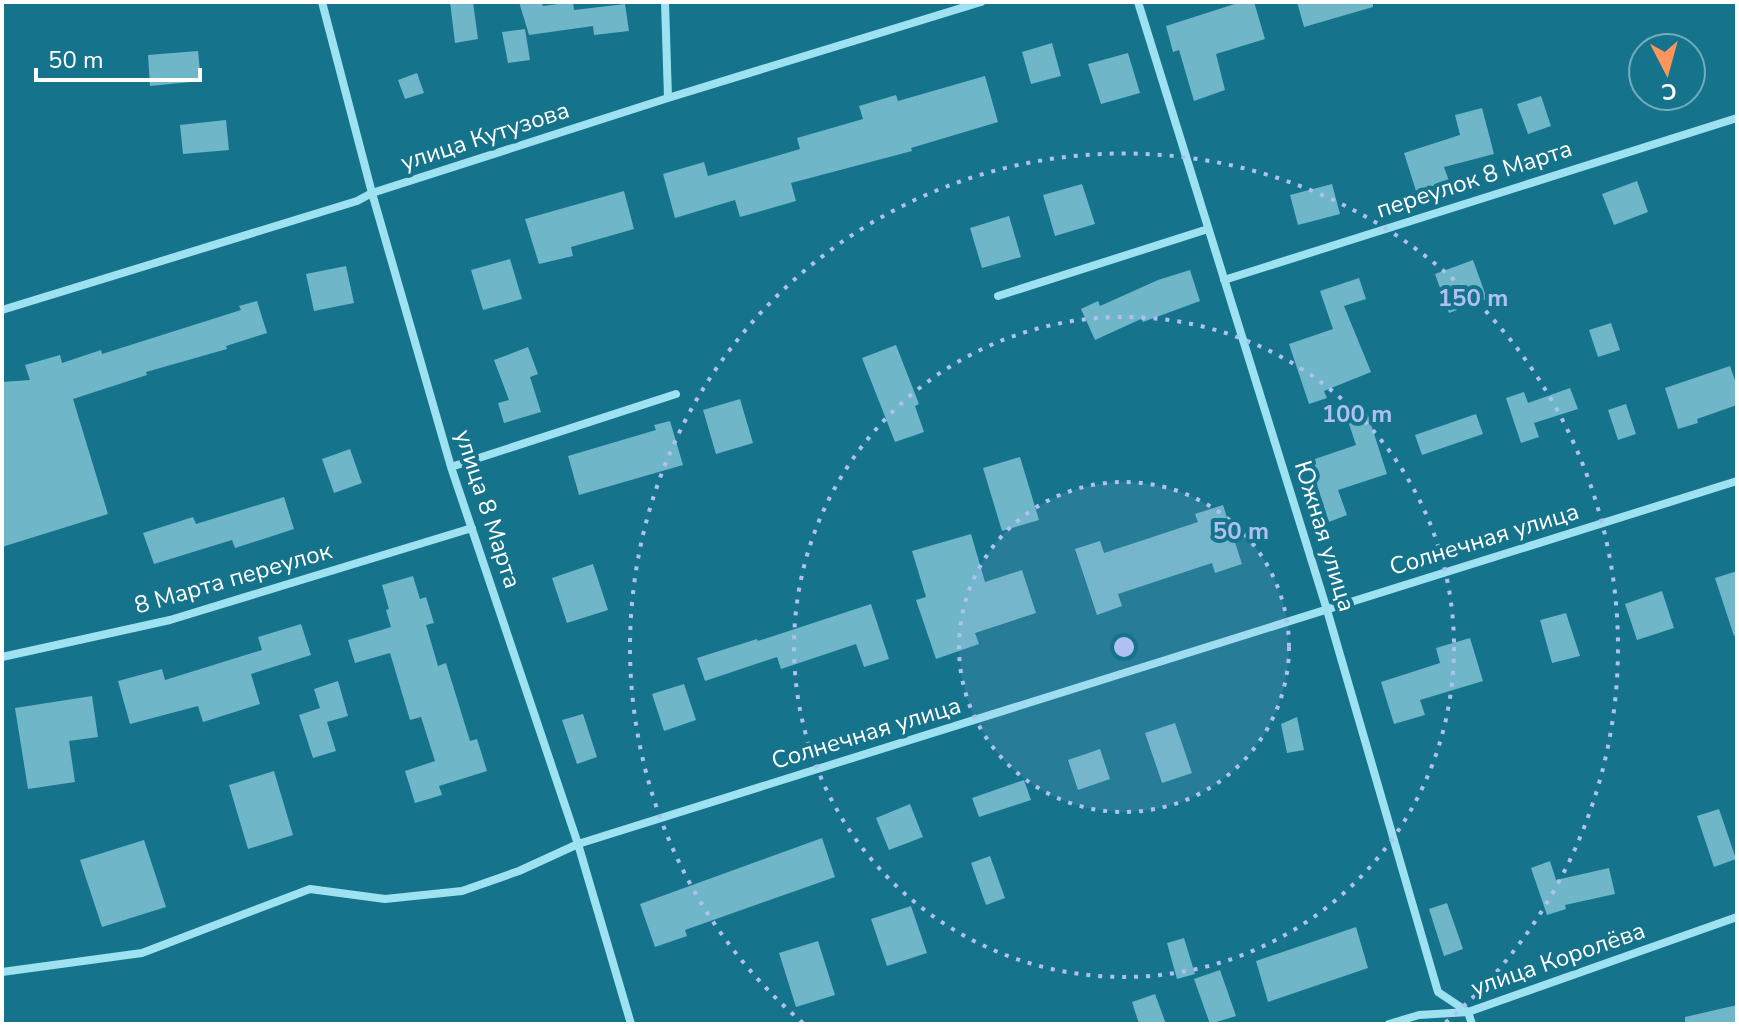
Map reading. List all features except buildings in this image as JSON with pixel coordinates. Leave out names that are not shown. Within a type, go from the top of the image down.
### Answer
[{"type":"street","name":"улица 8 Марта","points":[[322,2],[372,193],[451,467],[578,844],[631,1024]]},
{"type":"street","points":[[665,2],[668,98]]},
{"type":"street","name":"улица Кутузова","points":[[2,310],[357,201],[372,193],[668,98],[981,2]]},
{"type":"street","name":"Южная улица","points":[[1138,2],[1327,610],[1438,992],[1468,1012]]},
{"type":"street","name":"переулок 8 Марта","points":[[1224,280],[1737,118]]},
{"type":"street","points":[[998,296],[1208,229]]},
{"type":"street","points":[[451,467],[676,394]]},
{"type":"street","name":"Солнечная улица","points":[[2,972],[142,953],[310,889],[385,899],[462,891],[519,871],[578,844],[1737,481]]},
{"type":"street","name":"8 Марта переулок","points":[[2,657],[170,620],[472,528]]},
{"type":"street","name":"улица Королёва","points":[[1389,1024],[1419,1015],[1468,1012],[1737,917]]},
{"type":"street","points":[[1468,1012],[1472,1024]]}]
